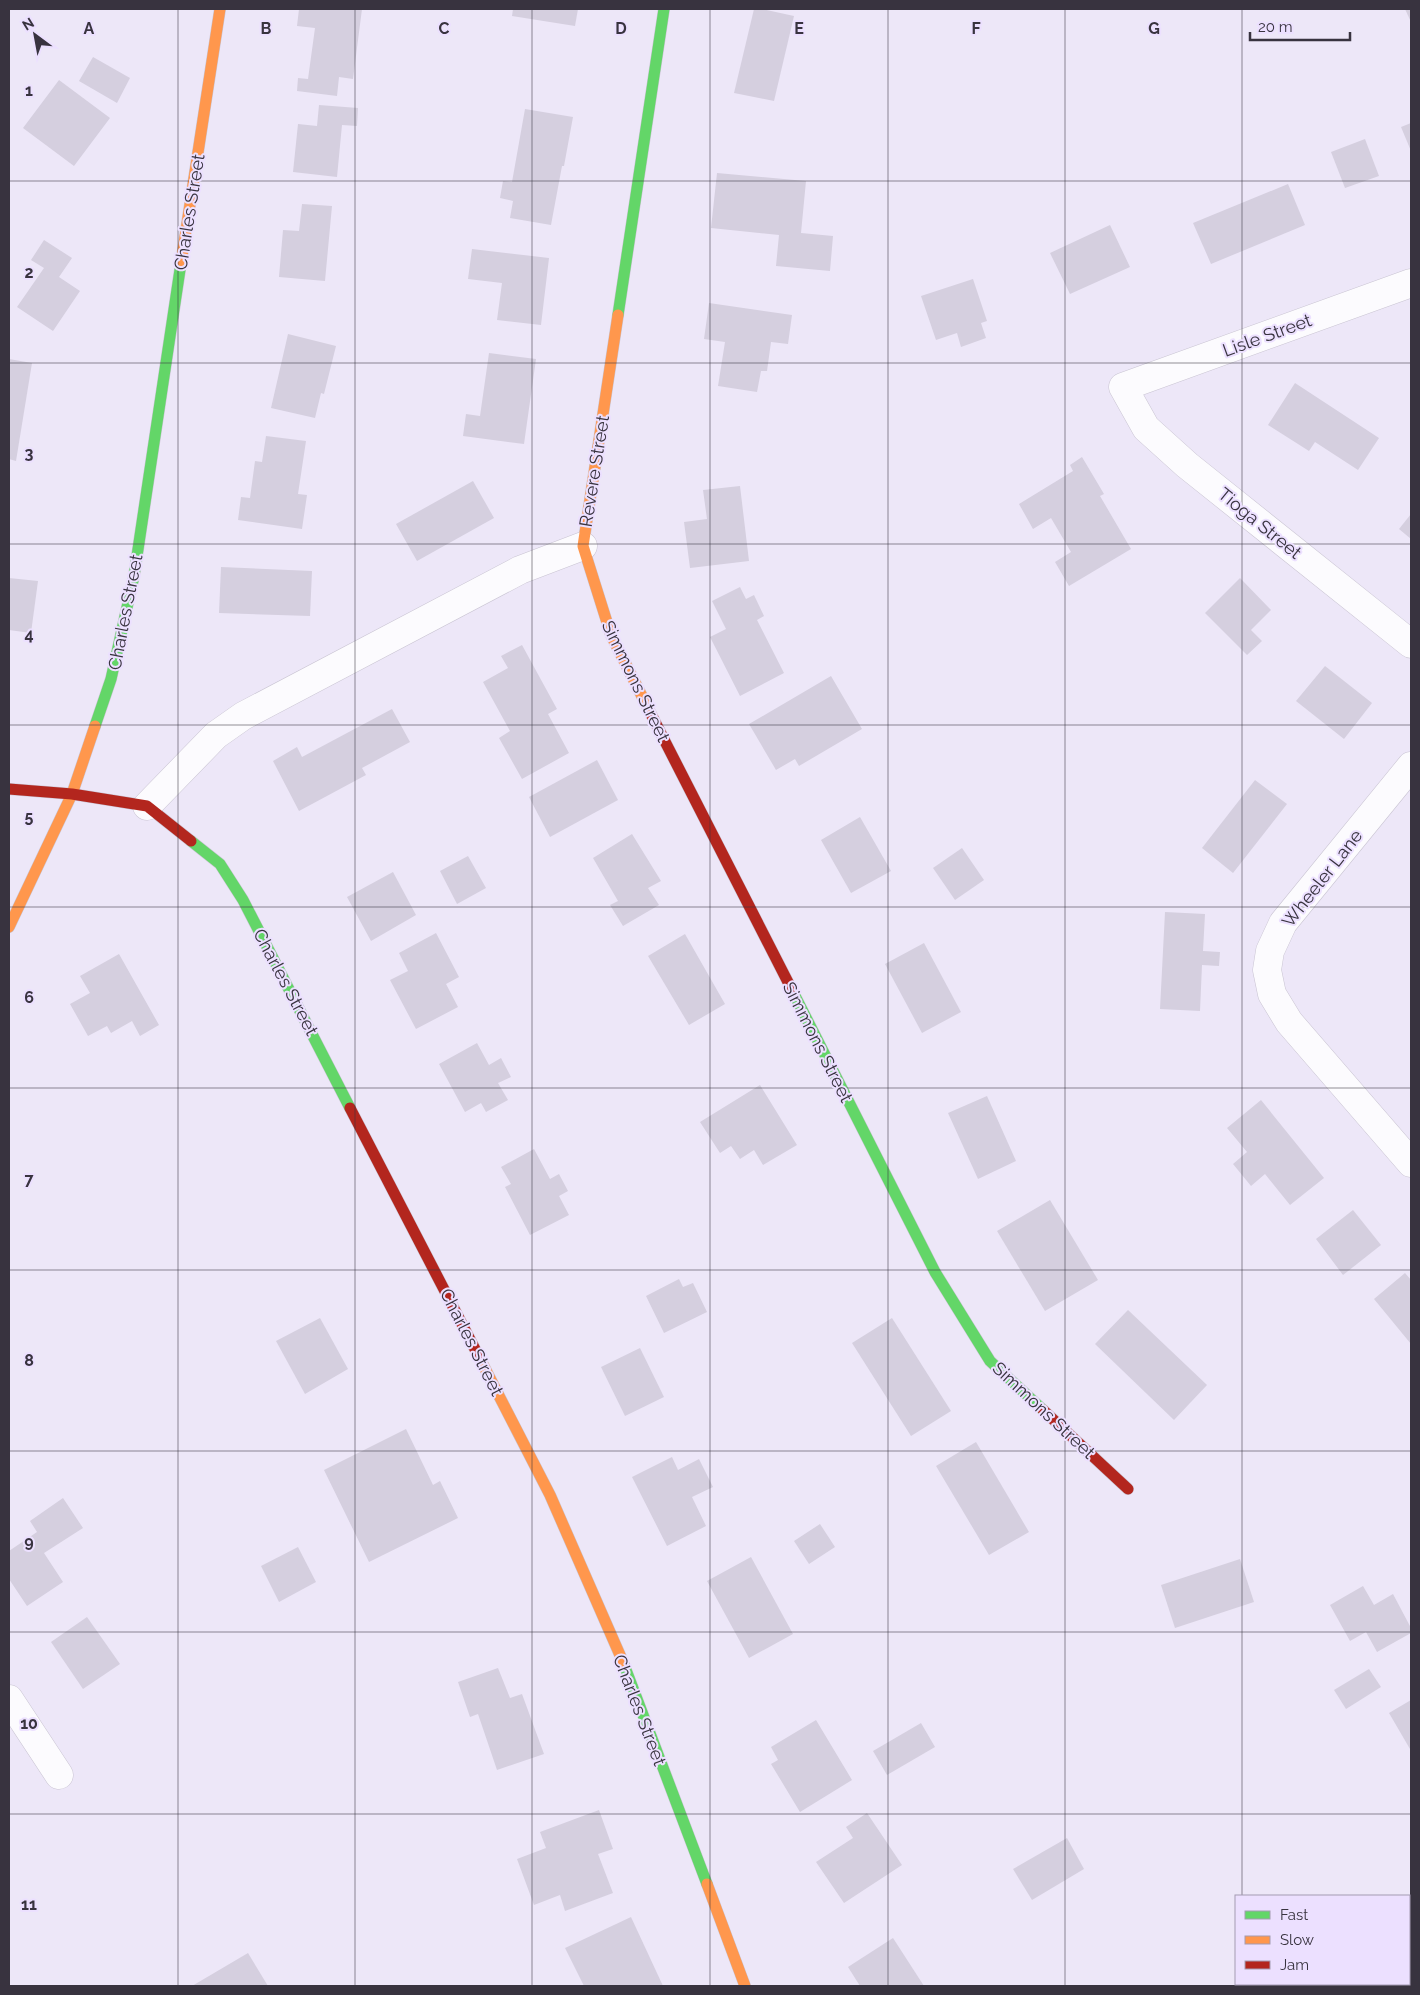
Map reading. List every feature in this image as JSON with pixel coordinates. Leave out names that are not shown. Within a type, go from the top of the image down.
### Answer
[{"type":"street","name":"Charles Street","points":[[220,9],[134,576],[111,679],[72,794],[147,806],[220,864],[243,900],[550,1495],[620,1656],[745,1986]]},
{"type":"street","name":"Revere Street","points":[[147,806],[216,735],[243,716],[520,570],[583,546],[664,9]]},
{"type":"street","name":"Lisle Street","points":[[1123,388],[1411,282]]},
{"type":"street","name":"Tioga Street","points":[[1123,388],[1146,428],[1180,459],[1411,644]]},
{"type":"street","name":"Simmons Street","points":[[583,546],[610,635],[935,1272],[990,1361],[1128,1489]]},
{"type":"street","name":"Wheeler Lane","points":[[1411,766],[1283,923],[1270,951],[1267,970],[1272,994],[1289,1022],[1411,1163]]},
{"type":"street","points":[[9,789],[72,794],[9,927]]},
{"type":"street","points":[[9,1699],[59,1776]]},
{"type":"building","points":[[299,9],[362,9],[353,79],[339,77],[337,96],[297,91],[298,78],[308,79],[315,28],[297,26]]},
{"type":"building","points":[[513,9],[578,9],[575,26],[512,16]]},
{"type":"building","points":[[754,9],[794,16],[774,101],[734,93]]},
{"type":"building","points":[[1405,9],[1411,9],[1411,22]]},
{"type":"building","points":[[93,57],[130,78],[117,103],[79,81]]},
{"type":"building","points":[[59,80],[110,118],[74,166],[23,128]]},
{"type":"building","points":[[319,105],[358,108],[357,126],[342,125],[337,177],[293,172],[298,124],[317,126]]},
{"type":"building","points":[[525,109],[573,117],[551,225],[510,218],[513,201],[500,198],[503,181],[512,182]]},
{"type":"building","points":[[1411,123],[1411,151],[1401,127]]},
{"type":"building","points":[[1365,139],[1379,176],[1345,188],[1331,152]]},
{"type":"building","points":[[717,173],[806,181],[801,233],[833,236],[830,271],[776,266],[779,235],[711,228]]},
{"type":"building","points":[[1288,184],[1305,225],[1211,264],[1193,223]]},
{"type":"building","points":[[302,204],[332,206],[325,281],[279,277],[283,230],[299,231]]},
{"type":"building","points":[[1110,225],[1130,267],[1070,294],[1050,253]]},
{"type":"building","points":[[44,240],[72,258],[59,277],[80,291],[53,331],[17,307],[44,268],[31,260]]},
{"type":"building","points":[[472,249],[549,258],[541,325],[497,320],[502,283],[468,279]]},
{"type":"building","points":[[973,279],[987,321],[981,323],[986,338],[961,347],[957,333],[936,340],[921,296]]},
{"type":"building","points":[[709,303],[792,315],[788,344],[771,342],[767,371],[761,371],[757,392],[718,386],[725,342],[704,339]]},
{"type":"building","points":[[288,334],[336,346],[324,394],[321,393],[315,418],[271,408]]},
{"type":"building","points":[[489,353],[536,359],[524,444],[463,436],[466,414],[480,416]]},
{"type":"building","points":[[9,359],[32,363],[16,461],[9,459]]},
{"type":"building","points":[[1295,383],[1379,438],[1358,470],[1315,442],[1309,451],[1268,425]]},
{"type":"building","points":[[266,436],[306,441],[298,494],[307,495],[302,529],[238,520],[241,497],[250,498],[255,461],[262,462]]},
{"type":"building","points":[[1082,457],[1104,494],[1100,496],[1131,549],[1069,586],[1055,562],[1071,552],[1051,518],[1033,529],[1019,504],[1073,471],[1070,465]]},
{"type":"building","points":[[473,481],[494,518],[417,561],[396,524]]},
{"type":"building","points":[[740,486],[749,561],[690,568],[684,522],[707,519],[703,490]]},
{"type":"building","points":[[1411,514],[1411,539],[1399,529]]},
{"type":"building","points":[[221,567],[312,571],[310,616],[219,613]]},
{"type":"building","points":[[9,578],[38,581],[31,633],[9,630]]},
{"type":"building","points":[[1240,578],[1271,610],[1251,630],[1262,641],[1247,655],[1205,613]]},
{"type":"building","points":[[740,587],[746,599],[754,595],[764,616],[757,620],[784,673],[740,696],[710,637],[726,629],[712,601]]},
{"type":"building","points":[[522,645],[557,709],[548,714],[569,753],[522,779],[499,738],[510,731],[483,682],[508,668],[501,656]]},
{"type":"building","points":[[1325,666],[1372,703],[1344,739],[1296,701]]},
{"type":"building","points":[[831,676],[862,729],[799,766],[795,759],[776,770],[749,724]]},
{"type":"building","points":[[392,709],[410,742],[362,768],[366,775],[299,811],[273,761],[297,747],[302,757]]},
{"type":"building","points":[[597,760],[618,800],[550,837],[529,797]]},
{"type":"building","points":[[1255,780],[1287,804],[1233,873],[1202,848]]},
{"type":"building","points":[[860,817],[891,871],[851,893],[821,840]]},
{"type":"building","points":[[632,834],[661,881],[648,888],[659,905],[623,926],[610,905],[618,901],[593,858]]},
{"type":"building","points":[[962,848],[984,880],[955,900],[933,868]]},
{"type":"building","points":[[468,856],[486,888],[457,904],[440,871]]},
{"type":"building","points":[[393,872],[416,915],[371,941],[347,897]]},
{"type":"building","points":[[1165,912],[1205,914],[1203,951],[1220,952],[1219,966],[1202,965],[1200,1011],[1160,1009]]},
{"type":"building","points":[[436,933],[459,977],[446,984],[458,1007],[416,1029],[390,980],[408,971],[399,953]]},
{"type":"building","points":[[685,934],[725,1004],[689,1025],[648,956]]},
{"type":"building","points":[[924,943],[961,1012],[922,1033],[885,964]]},
{"type":"building","points":[[119,954],[159,1025],[140,1036],[132,1021],[111,1033],[107,1026],[88,1036],[70,1004],[90,993],[80,976]]},
{"type":"building","points":[[477,1043],[489,1065],[501,1058],[511,1077],[498,1083],[508,1100],[486,1112],[481,1103],[465,1112],[439,1064]]},
{"type":"building","points":[[760,1085],[797,1145],[763,1165],[754,1150],[740,1159],[731,1146],[720,1153],[700,1122]]},
{"type":"building","points":[[987,1096],[1016,1161],[978,1179],[948,1113]]},
{"type":"building","points":[[1261,1100],[1324,1178],[1290,1205],[1265,1174],[1251,1186],[1233,1164],[1247,1152],[1227,1128]]},
{"type":"building","points":[[534,1149],[550,1179],[559,1174],[568,1191],[559,1196],[569,1215],[530,1235],[505,1187],[511,1184],[501,1167]]},
{"type":"building","points":[[1050,1200],[1098,1280],[1045,1311],[997,1231]]},
{"type":"building","points":[[1353,1210],[1381,1245],[1343,1275],[1316,1239]]},
{"type":"building","points":[[1405,1273],[1411,1280],[1411,1344],[1374,1299]]},
{"type":"building","points":[[679,1279],[683,1287],[693,1283],[707,1312],[664,1333],[646,1296]]},
{"type":"building","points":[[1128,1310],[1207,1385],[1174,1420],[1095,1344]]},
{"type":"building","points":[[320,1318],[348,1369],[305,1394],[276,1341]]},
{"type":"building","points":[[892,1318],[951,1411],[911,1436],[852,1343]]},
{"type":"building","points":[[640,1348],[664,1397],[625,1416],[601,1367]]},
{"type":"building","points":[[406,1429],[433,1485],[440,1481],[458,1518],[369,1562],[324,1470]]},
{"type":"building","points":[[976,1442],[1029,1532],[989,1555],[936,1466]]},
{"type":"building","points":[[672,1457],[678,1470],[699,1459],[713,1487],[692,1497],[706,1526],[667,1546],[632,1477]]},
{"type":"building","points":[[63,1498],[83,1528],[44,1553],[63,1582],[27,1606],[9,1579],[9,1551],[37,1532],[30,1521]]},
{"type":"building","points":[[820,1524],[835,1547],[809,1564],[794,1541]]},
{"type":"building","points":[[298,1547],[316,1582],[279,1602],[261,1566]]},
{"type":"building","points":[[751,1557],[793,1634],[749,1658],[707,1581]]},
{"type":"building","points":[[1240,1559],[1254,1602],[1175,1628],[1161,1585]]},
{"type":"building","points":[[1363,1586],[1374,1605],[1393,1594],[1411,1628],[1411,1633],[1377,1652],[1366,1632],[1350,1641],[1330,1605]]},
{"type":"building","points":[[87,1617],[120,1664],[83,1689],[51,1642]]},
{"type":"building","points":[[498,1668],[510,1698],[522,1694],[544,1754],[497,1770],[478,1714],[470,1717],[458,1682]]},
{"type":"building","points":[[1369,1669],[1381,1687],[1346,1709],[1334,1690]]},
{"type":"building","points":[[1411,1700],[1411,1748],[1410,1749],[1389,1713]]},
{"type":"building","points":[[816,1720],[852,1780],[800,1812],[771,1764],[778,1760],[771,1747]]},
{"type":"building","points":[[921,1723],[935,1747],[887,1775],[873,1751]]},
{"type":"building","points":[[599,1810],[613,1849],[598,1854],[613,1893],[565,1911],[560,1895],[534,1905],[517,1859],[546,1848],[540,1832]]},
{"type":"building","points":[[867,1813],[902,1865],[844,1903],[816,1862],[853,1838],[846,1827]]},
{"type":"building","points":[[1067,1838],[1084,1869],[1032,1900],[1013,1869]]},
{"type":"building","points":[[631,1917],[663,1986],[584,1986],[565,1948]]},
{"type":"building","points":[[893,1938],[924,1986],[860,1986],[848,1967]]},
{"type":"building","points":[[248,1953],[268,1986],[192,1986]]},
{"type":"traffic: fast","points":[[618,315],[664,9]]},
{"type":"traffic: fast","points":[[95,726],[111,679],[134,576],[181,263]]},
{"type":"traffic: fast","points":[[191,841],[220,864],[243,900],[350,1108]]},
{"type":"traffic: fast","points":[[792,990],[935,1272],[990,1361],[1043,1410]]},
{"type":"traffic: fast","points":[[623,1662],[707,1884]]},
{"type":"traffic: slow","points":[[181,263],[220,9]]},
{"type":"traffic: slow","points":[[618,315],[583,546],[611,635],[652,716]]},
{"type":"traffic: slow","points":[[9,927],[72,794],[95,726]]},
{"type":"traffic: slow","points":[[478,1355],[550,1495],[623,1662]]},
{"type":"traffic: slow","points":[[707,1884],[745,1986]]},
{"type":"traffic: jam","points":[[652,716],[792,990]]},
{"type":"traffic: jam","points":[[9,789],[72,794],[147,806],[191,841]]},
{"type":"traffic: jam","points":[[350,1108],[478,1355]]},
{"type":"traffic: jam","points":[[1043,1410],[1128,1489]]}]
